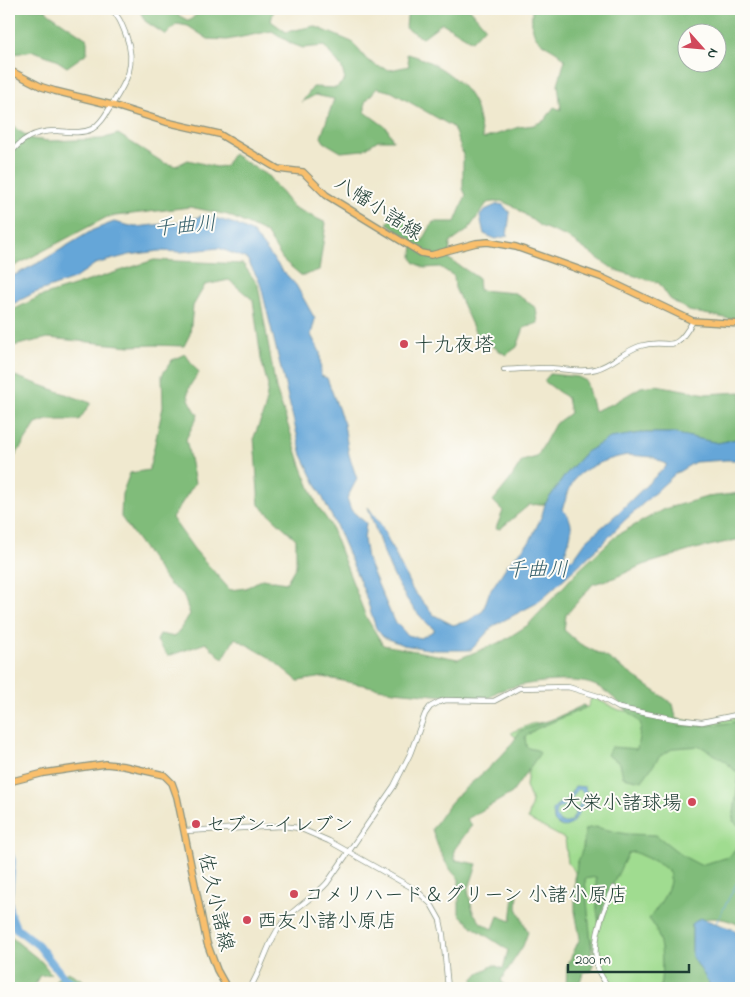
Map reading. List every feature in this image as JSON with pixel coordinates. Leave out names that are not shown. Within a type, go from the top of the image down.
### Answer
[{"type":"main road","name":"八幡小諸線","points":[[9,70],[42,87],[112,105],[166,122],[219,134],[278,169],[303,172],[330,198],[421,253],[430,255],[476,243],[488,242],[516,247],[603,278],[693,321],[741,324]]},
{"type":"main road","name":"佐久小諸線","points":[[9,782],[44,773],[106,764],[159,773],[168,778],[174,789],[185,831],[207,942],[227,988]]},
{"type":"street","points":[[10,154],[27,137],[40,133],[51,131],[74,133],[92,129],[112,105],[125,83],[131,59],[130,48],[122,23],[111,9]]},
{"type":"street","points":[[504,370],[549,368],[587,370],[598,368],[639,346],[646,344],[676,344],[683,338],[693,321]]},
{"type":"street","points":[[250,988],[271,940],[278,929],[291,914],[324,887],[394,786],[410,754],[425,714],[430,707],[446,700],[494,701],[519,688],[568,687],[598,696],[619,708],[675,719],[702,722],[741,714]]},
{"type":"street","points":[[185,831],[291,826],[311,832],[416,890],[431,904],[440,920],[444,935],[448,988]]},
{"type":"street","points":[[608,988],[599,974],[596,960],[596,942],[606,904],[614,888]]},
{"type":"green space","points":[[9,9],[45,9],[87,39],[87,53],[67,67],[53,58],[34,51],[13,54],[9,52]]},
{"type":"green space","points":[[139,9],[175,9],[178,15],[189,21],[197,14],[197,9],[274,9],[271,21],[286,32],[314,26],[352,42],[367,60],[377,66],[390,70],[409,66],[407,54],[436,65],[454,78],[468,93],[477,110],[483,139],[519,127],[534,125],[545,120],[554,107],[561,110],[558,84],[565,60],[557,52],[538,40],[532,25],[532,9],[741,9],[741,321],[689,311],[670,299],[659,283],[615,270],[567,237],[540,226],[515,207],[501,201],[487,203],[468,230],[450,243],[449,259],[478,278],[479,290],[515,293],[536,308],[538,323],[524,328],[517,347],[506,355],[477,336],[455,288],[454,276],[440,267],[424,268],[414,262],[412,257],[413,241],[387,223],[397,213],[406,219],[422,242],[433,222],[455,222],[466,195],[463,189],[463,154],[453,127],[392,92],[377,88],[365,102],[365,112],[387,128],[393,140],[378,140],[363,150],[341,152],[324,142],[321,137],[334,99],[315,95],[302,102],[313,87],[336,88],[345,80],[342,68],[324,46],[303,48],[292,44],[272,31],[227,40],[208,39],[188,26],[177,24],[166,35],[145,21]]},
{"type":"green space","points":[[411,9],[470,9],[485,27],[472,41],[442,23],[422,38],[406,28],[407,17]]},
{"type":"green space","points":[[9,119],[16,129],[32,139],[49,141],[102,139],[118,134],[164,163],[176,166],[188,160],[216,167],[225,166],[233,154],[268,176],[293,207],[326,223],[319,270],[302,276],[283,260],[266,233],[228,215],[190,207],[107,217],[9,269]]},
{"type":"green space","points":[[154,260],[243,264],[258,285],[276,389],[302,468],[317,505],[330,524],[366,617],[383,645],[458,659],[503,641],[528,625],[578,571],[617,535],[664,509],[707,497],[741,493],[741,539],[695,549],[640,566],[614,578],[593,584],[566,615],[564,630],[580,644],[608,658],[673,704],[678,726],[714,725],[741,721],[741,827],[733,821],[739,774],[722,759],[700,746],[674,748],[660,756],[642,781],[623,777],[620,763],[607,755],[611,747],[637,749],[641,724],[600,688],[585,682],[561,681],[520,685],[494,693],[487,700],[394,691],[323,677],[298,681],[269,657],[235,638],[223,659],[206,643],[168,656],[157,641],[160,634],[175,637],[190,614],[183,594],[169,584],[121,517],[122,494],[130,473],[149,470],[163,407],[162,375],[172,360],[185,354],[199,373],[188,393],[198,415],[186,439],[195,483],[172,518],[194,549],[230,590],[246,588],[262,579],[286,583],[296,566],[296,539],[259,505],[254,437],[265,409],[268,386],[261,359],[253,300],[229,280],[205,285],[193,306],[190,334],[184,346],[130,346],[48,338],[9,347],[9,312],[39,297]]},
{"type":"green space","points":[[9,374],[91,403],[79,420],[47,420],[36,424],[14,458],[9,454]]},
{"type":"green space","points":[[550,374],[578,377],[586,381],[594,411],[614,403],[641,387],[656,385],[706,394],[741,392],[741,438],[718,443],[672,433],[641,433],[586,452],[566,474],[545,504],[529,505],[500,529],[496,528],[503,511],[493,501],[522,461],[537,457],[555,424],[570,413],[567,398],[544,381]]},
{"type":"green space","points":[[592,697],[619,710],[704,723],[741,717],[741,869],[694,872],[689,933],[696,988],[613,988],[596,960],[575,885],[575,872],[568,863],[565,839],[528,819],[532,802],[526,786],[530,758],[512,732],[532,724],[549,721],[584,705],[587,708]]},
{"type":"green space","points":[[584,705],[585,708],[536,729],[525,737],[528,748],[537,750],[540,753],[512,793],[467,819],[472,825],[454,850],[455,860],[477,864],[468,891],[473,912],[481,923],[493,929],[498,916],[511,921],[514,897],[518,892],[517,908],[528,932],[523,946],[501,980],[506,988],[480,988],[473,980],[479,973],[494,965],[503,969],[508,950],[473,927],[459,914],[459,879],[445,862],[432,829],[454,799],[500,758],[520,731],[556,718]]},
{"type":"green space","points":[[595,827],[626,834],[656,835],[683,856],[700,865],[729,857],[741,841],[741,926],[716,918],[704,919],[692,924],[692,956],[710,983],[708,988],[660,988],[662,961],[660,942],[649,919],[668,889],[670,876],[668,871],[662,866],[634,852],[628,853],[603,905],[599,924],[596,877],[585,879],[592,971],[584,972],[577,988],[566,988],[567,966],[580,938],[575,911],[577,864],[583,848],[585,829]]},
{"type":"green space","points":[[9,933],[11,937],[42,962],[51,974],[39,976],[34,988],[9,988]]},
{"type":"green space","points":[[68,972],[83,980],[90,988],[64,988],[55,980]]},
{"type":"water","points":[[498,204],[503,205],[510,213],[507,236],[496,239],[484,234],[480,216],[485,210]]},
{"type":"water","name":"千曲川","points":[[204,215],[235,224],[253,233],[296,285],[315,319],[311,335],[320,352],[321,376],[327,378],[344,424],[349,455],[357,479],[347,498],[351,510],[366,523],[364,539],[367,559],[393,619],[407,635],[421,638],[435,630],[422,618],[401,590],[379,541],[368,507],[381,525],[412,589],[434,615],[453,625],[468,621],[483,611],[489,593],[508,564],[530,541],[545,504],[566,474],[586,452],[610,438],[641,433],[672,433],[718,443],[741,438],[741,460],[695,462],[675,474],[537,603],[493,626],[471,650],[434,650],[403,645],[383,637],[376,628],[364,591],[336,525],[302,455],[260,282],[247,259],[219,248],[181,252],[159,251],[129,255],[95,264],[74,279],[34,293],[9,306],[9,278],[93,230],[114,222],[135,227],[183,222]],"holes":[[[628,455],[653,457],[667,465],[586,541],[574,558],[563,561],[571,528],[570,521],[562,509],[578,475],[599,463],[614,458]]]},
{"type":"water","points":[[575,786],[585,787],[587,795],[575,820],[565,827],[560,826],[554,821],[553,811],[558,804],[567,800]],"holes":[[[580,789],[585,794],[572,820],[568,823],[561,823],[555,816],[557,809],[568,804],[577,790]]]},
{"type":"water","points":[[700,918],[735,930],[741,946],[741,988],[708,988],[709,983],[692,956],[692,924]]},
{"type":"waterway","points":[[9,852],[12,861],[9,895]]},
{"type":"waterway","points":[[716,923],[741,875]]},
{"type":"waterway","points":[[9,900],[9,910],[16,928],[38,945],[64,978],[83,988]]},
{"type":"place","name":"十九夜塔","points":[[404,344]]},
{"type":"place","name":"大栄小諸球場","points":[[692,802]]},
{"type":"place","name":"セブン-イレブン","points":[[196,824]]},
{"type":"place","name":"コメリハード＆グリーン 小諸小原店","points":[[294,894]]},
{"type":"place","name":"西友小諸小原店","points":[[247,920]]}]
